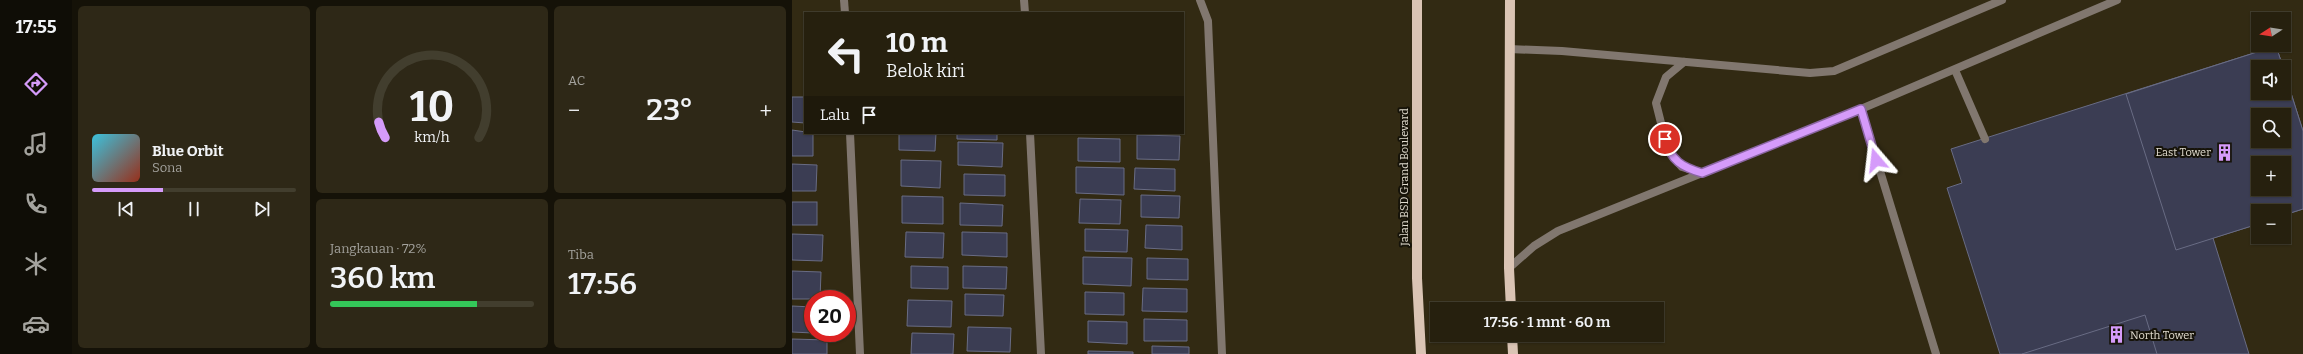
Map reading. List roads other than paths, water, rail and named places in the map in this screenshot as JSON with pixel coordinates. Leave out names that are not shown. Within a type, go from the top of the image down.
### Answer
[{"type":"main road","name":"Jalan BSD Grand Boulevard","points":[[1417,0],[1417,278],[1421,354]]},
{"type":"main road","points":[[1510,0],[1509,268],[1511,302]]},
{"type":"main road","points":[[1512,342],[1513,354]]},
{"type":"street","points":[[844,0],[845,12]]},
{"type":"street","points":[[1024,0],[1025,12]]},
{"type":"street","points":[[1200,0],[1208,21],[1222,354]]},
{"type":"street","points":[[1509,49],[1562,51],[1810,74],[1834,71],[1912,40],[2002,0]]},
{"type":"street","points":[[1509,268],[1534,246],[1558,231],[1861,109],[2117,0]]},
{"type":"street","points":[[1684,62],[1666,77],[1656,103],[1668,151],[1682,167],[1702,173]]},
{"type":"street","points":[[1955,70],[1985,139]]},
{"type":"street","points":[[1861,109],[1936,354]]},
{"type":"street","points":[[850,134],[860,354]]},
{"type":"street","points":[[1030,134],[1041,354]]},
{"type":"place","name":"East Tower","points":[[2224,152]]},
{"type":"place","name":"North Tower","points":[[2117,335]]}]
